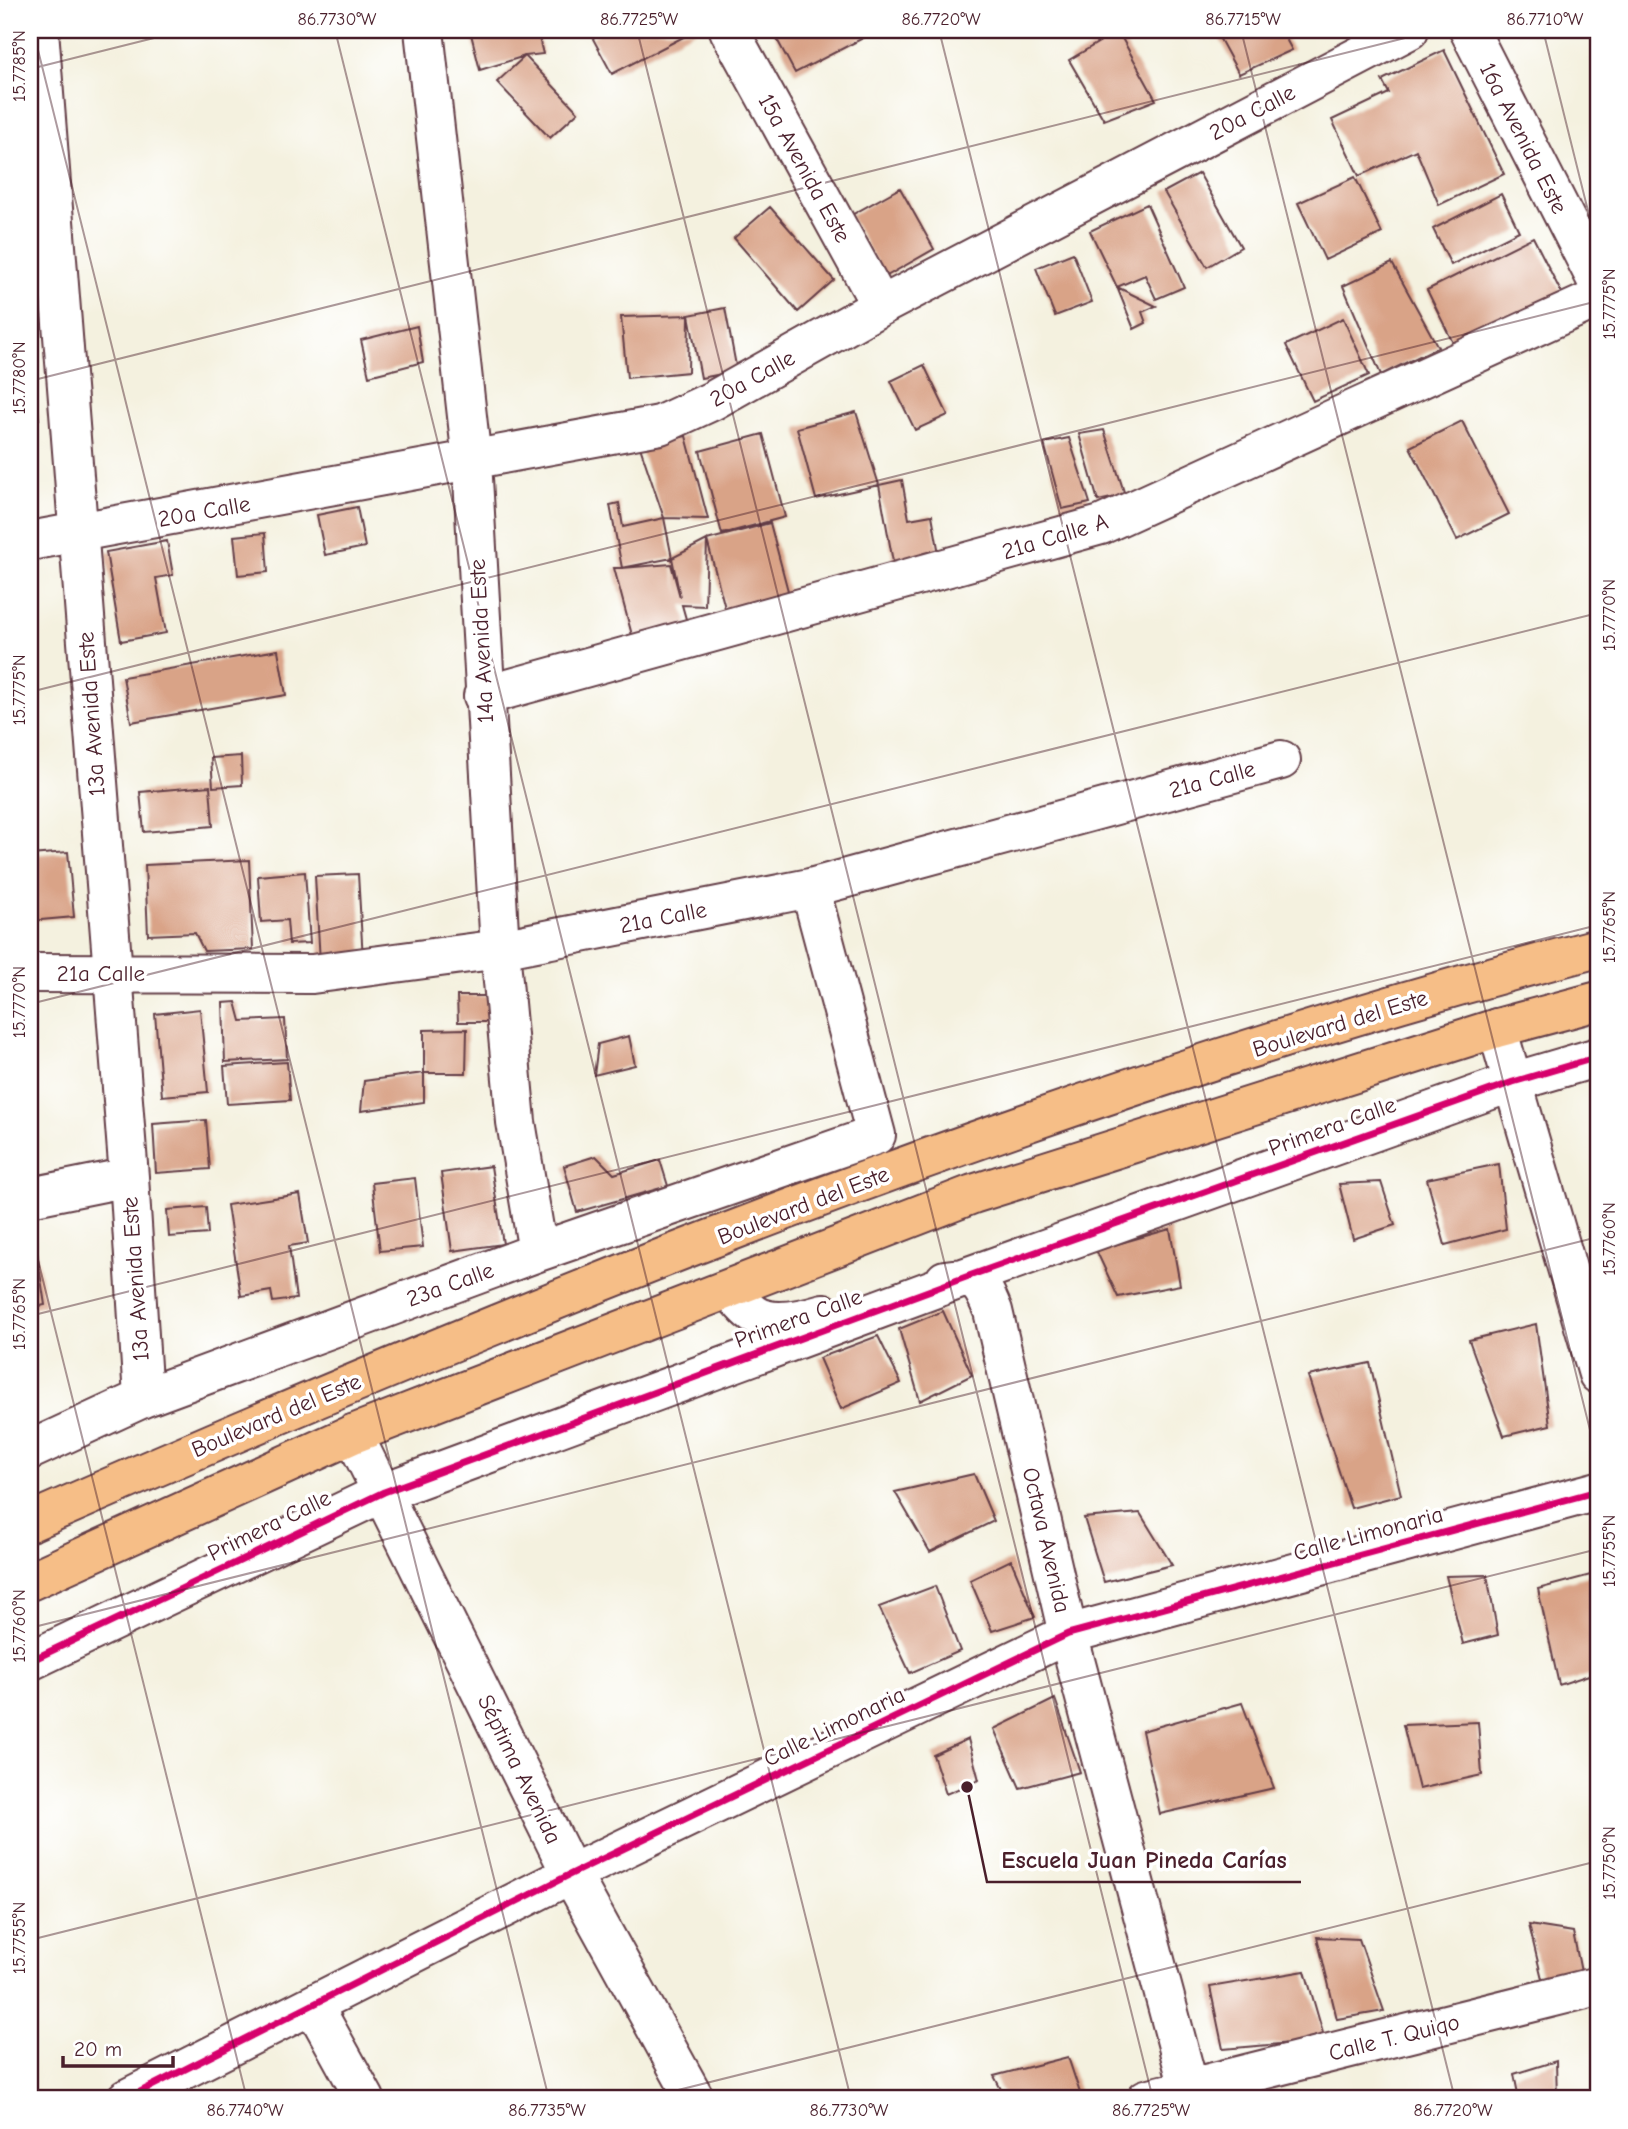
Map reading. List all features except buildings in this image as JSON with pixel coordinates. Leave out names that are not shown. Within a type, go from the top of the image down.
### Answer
[{"type":"main road","name":"Boulevard del Este","points":[[30,1522],[340,1387],[960,1145],[1310,1031],[1488,977],[1598,948]]},
{"type":"main road","points":[[30,1581],[353,1434],[973,1194],[1497,1028],[1598,1002]]},
{"type":"street","name":"13a Avenida Este","points":[[39,30],[110,972],[129,1177],[143,1398]]},
{"type":"street","name":"14a Avenida Este","points":[[424,30],[472,461],[483,696],[500,950],[516,1122],[538,1252]]},
{"type":"street","name":"15a Avenida Este","points":[[729,30],[881,306]]},
{"type":"street","name":"20a Calle","points":[[30,541],[660,425],[712,401],[881,306],[1409,30]]},
{"type":"street","name":"16a Avenida Este","points":[[1469,30],[1598,283]]},
{"type":"street","name":"21a Calle A","points":[[483,696],[1101,525],[1598,298]]},
{"type":"street","name":"21a Calle","points":[[30,973],[312,974],[500,950],[810,888],[1281,760]]},
{"type":"street","name":"23a Calle","points":[[30,1450],[143,1398],[538,1252],[876,1135],[810,888]]},
{"type":"street","points":[[1497,1028],[1598,1374]]},
{"type":"street","name":"Primera Calle","points":[[30,1661],[384,1492],[966,1277],[1513,1082],[1598,1057]]},
{"type":"street","points":[[30,1197],[129,1177]]},
{"type":"street","points":[[730,1290],[753,1315],[775,1321],[802,1320],[927,1283],[966,1277]]},
{"type":"street","name":"Octava Avenida","points":[[966,1277],[983,1286],[993,1311],[1068,1634],[1191,2093]]},
{"type":"street","name":"Séptima Avenida","points":[[353,1434],[571,1874],[695,2099]]},
{"type":"street","name":"Calle Limonaria","points":[[125,2099],[571,1874],[1068,1634],[1598,1492]]},
{"type":"street","name":"Calle T. Quiqo","points":[[1146,2099],[1191,2093],[1598,1986]]},
{"type":"street","points":[[313,2005],[365,2099]]},
{"type":"cycle path","points":[[30,1661],[384,1492],[966,1277],[1513,1082],[1598,1057]]},
{"type":"cycle path","points":[[126,2099],[571,1874],[1068,1634],[1598,1491]]},
{"type":"place","name":"Escuela Juan Pineda Carías","points":[[967,1787]]}]
